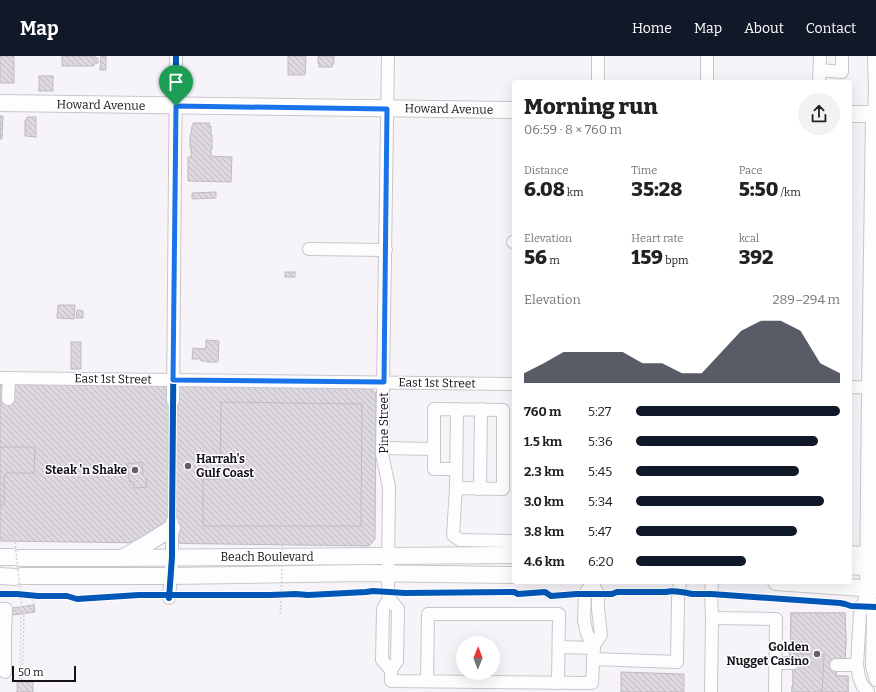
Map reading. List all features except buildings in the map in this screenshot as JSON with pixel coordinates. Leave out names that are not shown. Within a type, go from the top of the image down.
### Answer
[{"type":"main road","name":"Howard Avenue","points":[[0,103],[512,110]]},
{"type":"main road","points":[[803,584],[872,589],[875,114],[852,114]]},
{"type":"main road","points":[[122,558],[148,543],[172,525]]},
{"type":"main road","name":"Beach Boulevard","points":[[11,557],[122,558],[512,555]]},
{"type":"main road","points":[[852,566],[872,561]]},
{"type":"main road","name":"Beach Boulevard","points":[[12,576],[170,576],[388,573],[512,575]]},
{"type":"street","points":[[173,401],[176,56]]},
{"type":"street","name":"Pine Street","points":[[388,56],[382,454],[389,488],[389,598],[382,609],[382,660],[391,670],[391,681],[427,681]]},
{"type":"street","points":[[598,56],[598,80]]},
{"type":"street","points":[[707,56],[707,80]]},
{"type":"street","points":[[820,56],[820,76],[842,72],[842,56]]},
{"type":"street","points":[[875,61],[875,114]]},
{"type":"street","points":[[308,249],[386,250]]},
{"type":"street","points":[[4,378],[8,398]]},
{"type":"street","name":"East 1st Street","points":[[4,378],[512,384]]},
{"type":"street","points":[[852,387],[873,388]]},
{"type":"street","points":[[456,469],[434,469],[434,409],[503,410],[503,490],[456,488]]},
{"type":"street","points":[[457,409],[456,488],[453,534],[460,540],[512,541]]},
{"type":"street","points":[[480,489],[481,410]]},
{"type":"street","points":[[382,448],[434,449]]},
{"type":"street","points":[[169,598],[172,557],[172,525]]},
{"type":"street","points":[[852,553],[872,561]]},
{"type":"street","points":[[558,683],[559,614],[428,614],[427,681],[558,683],[594,688],[594,651],[601,635],[598,594],[593,584]]},
{"type":"street","points":[[559,647],[677,662],[678,599],[680,584]]},
{"type":"street","points":[[711,692],[712,584]]},
{"type":"street","points":[[855,692],[858,667],[860,614],[872,589]]},
{"type":"street","points":[[872,589],[872,666],[876,680]]},
{"type":"street","points":[[0,609],[6,609],[3,633],[5,672]]},
{"type":"street","points":[[712,618],[776,619],[774,692]]},
{"type":"street","points":[[775,663],[793,663]]},
{"type":"street","points":[[836,665],[858,667]]},
{"type":"street","points":[[858,667],[862,685],[868,692]]},
{"type":"path","points":[[280,614],[283,526]]},
{"type":"path","points":[[14,534],[22,607]]},
{"type":"path","points":[[17,594],[35,595],[34,605]]},
{"type":"path","points":[[277,595],[289,594]]},
{"type":"path","points":[[21,614],[24,614],[22,682],[20,682],[21,614]]},
{"type":"tunnel","points":[[172,522],[173,401]]},
{"type":"tunnel","points":[[793,663],[836,665]]},
{"type":"cycle path","points":[[169,598],[172,557],[176,56]]},
{"type":"cycle path","points":[[0,594],[67,596],[77,599],[139,595],[308,595],[373,591],[405,593],[514,592],[518,594],[545,592],[551,596],[612,594],[617,592],[675,591],[692,594],[840,603],[851,606],[876,607]]},
{"type":"place","name":"Harrah's Gulf Coast","points":[[188,466]]},
{"type":"place","name":"Steak 'n Shake","points":[[135,470]]},
{"type":"place","name":"Golden Nugget Casino","points":[[817,654]]},
{"type":"route","points":[[176,106],[387,109],[384,382],[173,380],[176,106]]}]
